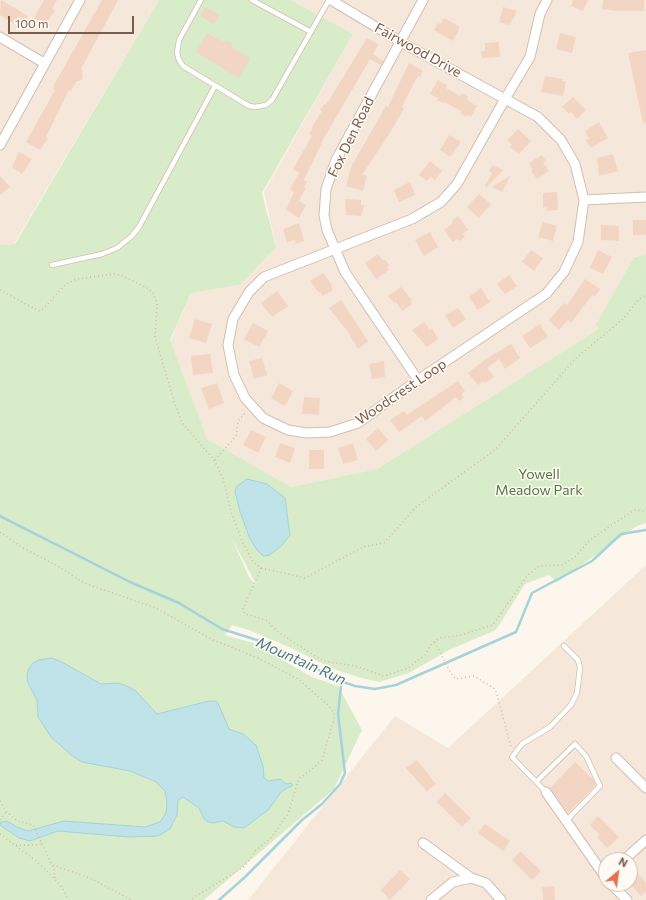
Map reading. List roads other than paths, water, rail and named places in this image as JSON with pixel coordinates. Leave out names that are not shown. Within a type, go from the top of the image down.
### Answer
[{"type":"street","points":[[0,146],[44,63],[80,0]]},
{"type":"street","name":"Fairwood Drive","points":[[330,0],[401,42],[505,99]]},
{"type":"street","name":"Fox Den Road","points":[[418,380],[345,272],[327,230],[324,215],[326,189],[336,160],[423,0]]},
{"type":"street","points":[[505,99],[530,57],[540,14],[547,0]]},
{"type":"street","points":[[0,38],[44,63]]},
{"type":"street","name":"Woodcrest Loop","points":[[505,99],[538,117],[561,140],[575,164],[584,200],[578,242],[564,272],[546,294],[418,380],[358,423],[330,432],[307,433],[288,430],[263,418],[245,398],[234,376],[228,345],[233,319],[249,292],[264,277],[412,219],[441,202],[457,184],[505,99]]},
{"type":"street","points":[[584,200],[646,197]]},
{"type":"street","points":[[616,758],[646,788]]},
{"type":"street","points":[[546,792],[598,866]]},
{"type":"street","points":[[633,852],[646,840]]},
{"type":"street","points":[[423,842],[471,878],[486,883],[501,900]]},
{"type":"street","points":[[431,900],[453,882],[471,878]]},
{"type":"street","points":[[619,892],[627,900]]},
{"type":"lane","points":[[201,0],[179,40],[177,53],[183,66],[249,106],[255,107],[266,105],[272,100],[330,0]]},
{"type":"lane","points":[[252,0],[311,32]]},
{"type":"lane","points":[[52,265],[102,254],[117,248],[132,236],[139,227],[215,86]]},
{"type":"lane","points":[[546,792],[512,757],[522,744],[550,726],[571,705],[577,693],[580,668],[578,660],[564,646]]},
{"type":"lane","points":[[536,782],[575,744],[586,756],[600,786],[567,820]]},
{"type":"water","points":[[247,479],[267,484],[285,498],[290,535],[282,545],[270,555],[263,556],[257,550],[250,539],[240,512],[235,491],[237,486]]},
{"type":"water","points":[[51,658],[60,661],[101,684],[118,683],[127,686],[136,691],[157,714],[209,701],[216,701],[229,729],[243,734],[256,745],[263,766],[264,778],[269,781],[280,779],[286,784],[291,783],[293,785],[282,791],[268,810],[244,828],[234,827],[223,821],[213,823],[208,822],[204,819],[199,808],[183,797],[178,800],[177,815],[170,829],[158,836],[129,837],[58,831],[30,841],[19,838],[0,825],[1,822],[7,821],[28,831],[64,821],[145,827],[160,822],[166,813],[167,804],[165,791],[156,782],[130,771],[82,762],[71,755],[51,737],[38,717],[37,700],[28,683],[27,676],[28,670],[33,663],[39,660]]},
{"type":"waterway","name":"Mountain Run","points":[[0,516],[130,582],[179,603],[222,629],[260,641],[343,682],[355,686],[375,689],[396,685],[516,632],[532,593],[592,561],[621,534],[646,530]]},
{"type":"waterway","points":[[219,900],[244,878],[302,820],[322,804],[340,784],[345,773],[338,714],[341,686],[343,682]]},
{"type":"park label","name":"Yowell Meadow Park","points":[[539,482]]}]
